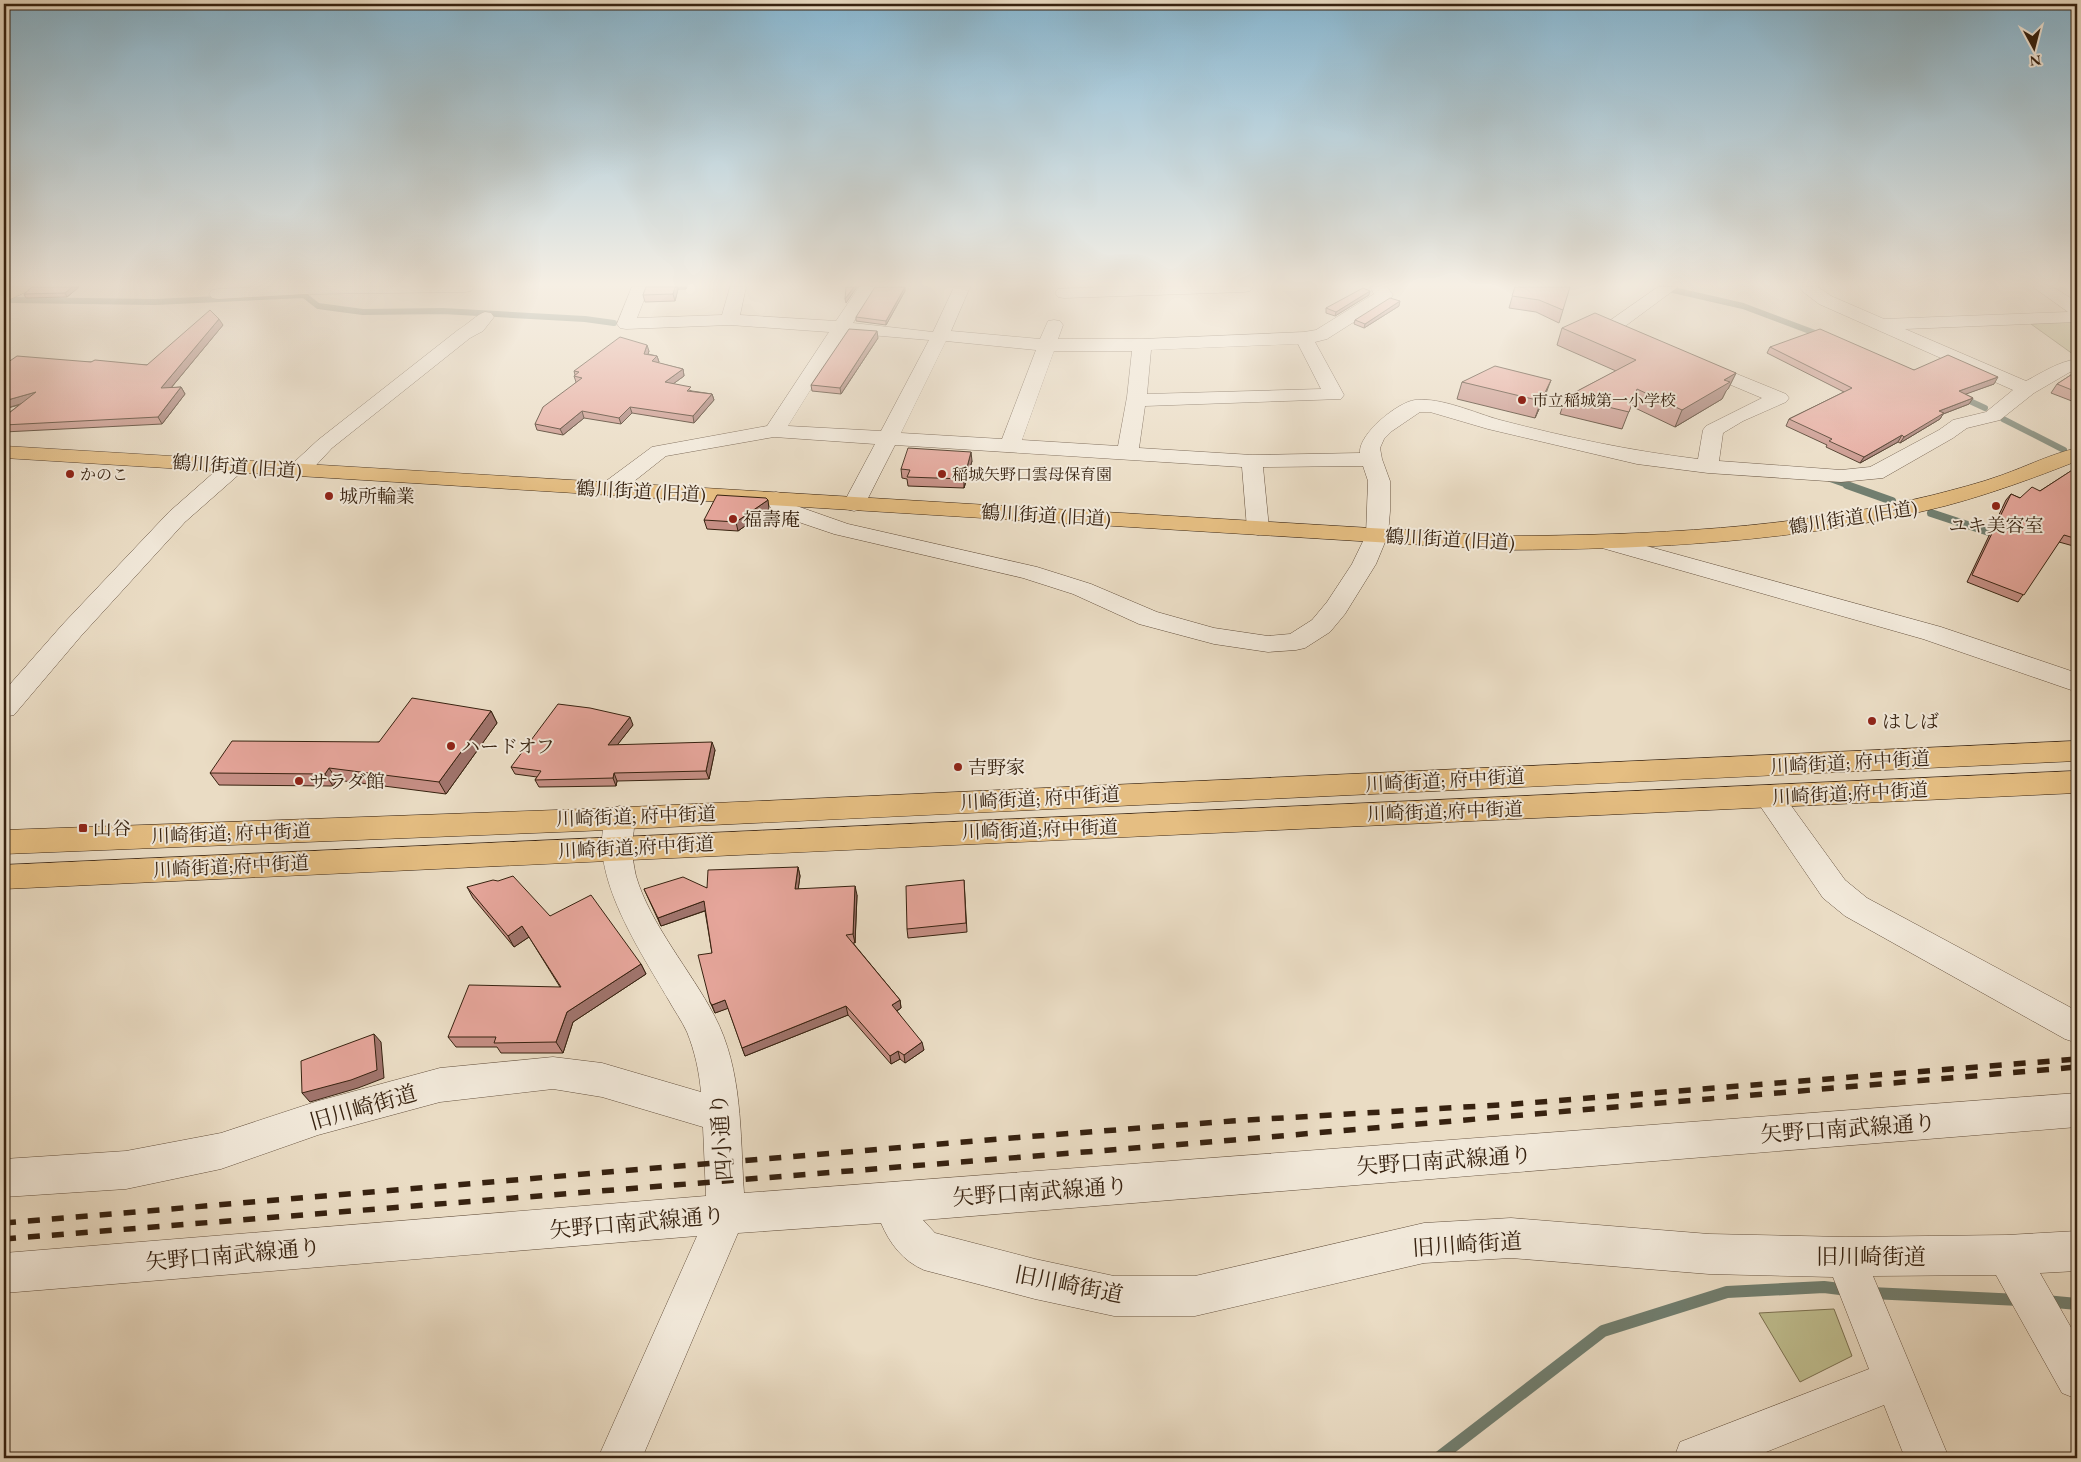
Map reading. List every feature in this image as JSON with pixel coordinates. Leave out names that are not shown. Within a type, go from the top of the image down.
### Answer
[{"type":"main road","name":"鶴川街道 (旧道)","points":[[4,452],[1505,543],[1610,543],[1669,540],[1754,532],[1846,520],[1924,506],[1983,490],[2043,469],[2077,454]]},
{"type":"main road","name":"川崎街道; 府中街道","points":[[4,842],[584,820],[618,833],[2077,751]]},
{"type":"main road","name":"川崎街道;府中街道","points":[[4,877],[618,833],[1769,797],[2077,782]]},
{"type":"street","points":[[299,470],[325,444],[437,355]]},
{"type":"street","points":[[774,431],[823,355]]},
{"type":"street","points":[[854,504],[930,355]]},
{"type":"street","points":[[1010,446],[1042,355]]},
{"type":"street","points":[[1127,454],[1137,400],[1141,355]]},
{"type":"street","points":[[1137,400],[1334,395],[1313,355]]},
{"type":"street","points":[[1951,355],[2027,389]]},
{"type":"street","points":[[1686,359],[1779,398],[1736,417],[1713,430],[1708,467]]},
{"type":"street","points":[[776,499],[783,509],[842,529],[1028,572],[1082,589],[1148,618],[1214,636],[1268,644],[1296,642],[1321,626],[1336,608],[1364,564],[1377,535],[1380,511],[1379,480],[1371,459],[1370,448],[1375,437],[1385,427],[1416,406],[1423,404],[1494,425],[1637,458],[1708,467],[1842,476],[1875,473],[1946,434],[1960,424],[1992,416],[2027,389],[2065,367],[2077,364]]},
{"type":"street","points":[[610,489],[659,451],[774,431],[1252,461],[1371,459]]},
{"type":"street","points":[[1252,461],[1258,528]]},
{"type":"street","points":[[4,708],[72,630],[177,517],[236,466]]},
{"type":"street","points":[[1610,543],[1932,632],[2077,683]]},
{"type":"street","points":[[1769,797],[1834,889],[1856,907],[2077,1028]]},
{"type":"street","name":"四小通り","points":[[618,833],[621,876],[642,925],[702,1026],[716,1068],[722,1115],[726,1214],[620,1458]]},
{"type":"street","name":"旧川崎街道","points":[[4,1178],[126,1170],[221,1151],[318,1118],[440,1085],[553,1073],[602,1080],[722,1115]]},
{"type":"street","name":"矢野口南武線通り","points":[[4,1273],[726,1214],[892,1203],[2077,1110]]},
{"type":"street","name":"旧川崎街道","points":[[892,1203],[902,1226],[924,1250],[1036,1280],[1114,1296],[1195,1296],[1424,1243],[1511,1238],[1709,1254],[1846,1257],[2007,1255],[2077,1251]]},
{"type":"street","points":[[2007,1255],[2077,1378]]},
{"type":"street","points":[[1846,1257],[1894,1380],[1928,1458]]},
{"type":"street","points":[[1696,1458],[1894,1380]]},
{"type":"shaded area","points":[[1834,1309],[1852,1356],[1800,1382],[1759,1313]]},
{"type":"building","points":[[158,355],[189,355],[161,388],[181,387],[158,417],[4,425],[4,417],[36,392],[4,401],[4,365],[17,356],[147,365]]},
{"type":"building","points":[[595,355],[657,356],[652,361],[683,369],[665,382],[691,387],[687,391],[712,394],[693,416],[630,407],[619,418],[582,411],[560,429],[535,424],[543,407],[582,378],[574,376],[579,372],[574,371]]},
{"type":"building","points":[[831,355],[861,355],[840,388],[811,385]]},
{"type":"building","points":[[1625,355],[1694,355],[1736,373],[1724,380],[1730,382],[1682,410],[1637,389],[1629,412],[1566,397],[1636,360]]},
{"type":"building","points":[[1786,355],[1880,355],[1914,370],[1949,355],[1998,377],[1959,391],[1973,398],[1939,411],[1944,413],[1904,437],[1902,435],[1864,457],[1829,441],[1832,439],[1789,419],[1852,388]]},
{"type":"building","points":[[1495,366],[1551,380],[1541,401],[1462,382]]},
{"type":"building","points":[[2077,371],[2077,392],[2057,384]]},
{"type":"building","points":[[908,448],[971,452],[964,479],[907,477],[910,470],[901,469]]},
{"type":"building","points":[[2077,467],[2077,539],[2064,535],[2024,595],[1972,575],[2011,494],[2020,498],[2032,487],[2040,491]]},
{"type":"building","points":[[717,495],[766,498],[768,500],[736,522],[704,520]]},
{"type":"building","points":[[412,698],[491,711],[439,782],[329,768],[325,774],[210,773],[232,741],[379,742]]},
{"type":"building","points":[[558,704],[590,708],[630,717],[608,745],[712,742],[706,771],[614,773],[613,778],[535,780],[541,771],[511,767]]},
{"type":"building","points":[[798,867],[795,889],[855,886],[853,934],[846,935],[900,1000],[892,1005],[922,1042],[904,1055],[898,1051],[890,1056],[846,1006],[742,1048],[725,1000],[712,1005],[710,1002],[698,955],[712,953],[704,901],[658,918],[644,889],[683,877],[707,888],[708,870]]},
{"type":"building","points":[[513,876],[550,916],[591,895],[641,964],[567,1012],[556,1042],[494,1043],[496,1037],[448,1037],[469,985],[561,987],[522,926],[508,936],[467,887]]},
{"type":"building","points":[[964,880],[966,923],[907,929],[906,886]]},
{"type":"building","points":[[374,1034],[377,1070],[351,1080],[302,1093],[301,1061]]},
{"type":"waterway","points":[[1961,397],[1985,408]]},
{"type":"waterway","points":[[2003,419],[2064,450]]},
{"type":"waterway","points":[[1830,479],[1850,486]]},
{"type":"waterway","points":[[1847,485],[1892,501]]},
{"type":"waterway","points":[[1931,513],[2001,536]]},
{"type":"waterway","points":[[1438,1458],[1603,1331],[1727,1292],[1824,1287],[1848,1290]]},
{"type":"waterway","points":[[1871,1293],[2020,1300]]},
{"type":"waterway","points":[[2045,1301],[2077,1304]]},
{"type":"railway","points":[[4,1223],[1024,1137],[1232,1121],[1515,1104],[2077,1059]]},
{"type":"railway","points":[[4,1239],[1234,1140],[2077,1067]]},
{"type":"place","name":"市立稲城第一小学校","points":[[1522,400]]},
{"type":"place","name":"かのこ","points":[[70,474]]},
{"type":"place","name":"稲城矢野口雲母保育園","points":[[942,474]]},
{"type":"place","name":"城所輪業","points":[[329,496]]},
{"type":"place","name":"ユキ美容室","points":[[1996,506]]},
{"type":"place","name":"福壽庵","points":[[733,519]]},
{"type":"place","name":"はしば","points":[[1872,721]]},
{"type":"place","name":"ハードオフ","points":[[451,746]]},
{"type":"place","name":"吉野家","points":[[958,767]]},
{"type":"place","name":"サラダ館","points":[[299,781]]},
{"type":"place","name":"山谷","points":[[83,828]]}]
